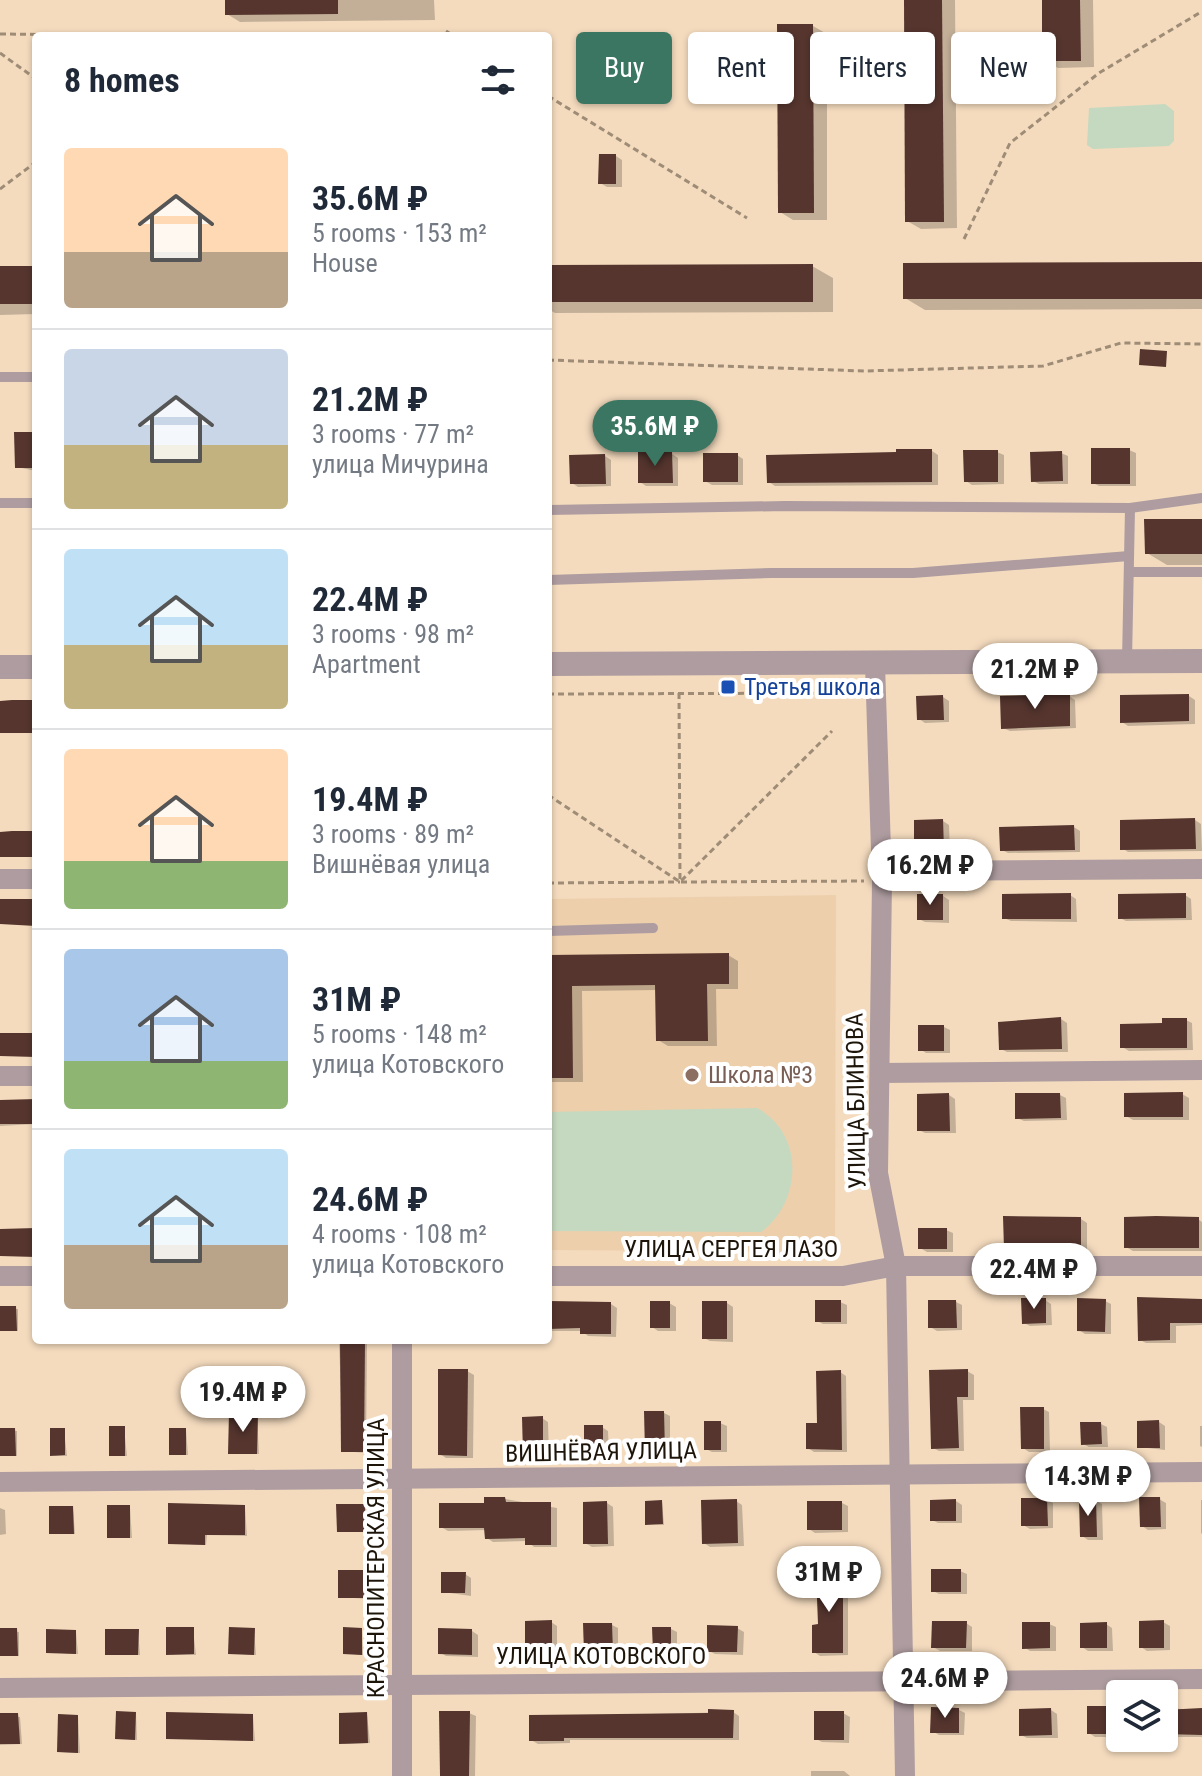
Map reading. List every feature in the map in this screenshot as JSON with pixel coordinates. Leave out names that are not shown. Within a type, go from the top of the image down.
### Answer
[{"type":"street","points":[[552,664],[1202,661]]},
{"type":"street","name":"УЛИЦА БЛИНОВА","points":[[875,664],[881,876],[878,1173],[896,1266],[905,1776]]},
{"type":"street","points":[[0,667],[32,667]]},
{"type":"street","points":[[881,876],[1202,869]]},
{"type":"street","points":[[0,879],[32,879]]},
{"type":"street","points":[[881,1073],[1202,1070]]},
{"type":"street","points":[[0,1076],[32,1076]]},
{"type":"street","name":"УЛИЦА СЕРГЕЯ ЛАЗО","points":[[552,1276],[843,1276],[896,1266],[1202,1266]]},
{"type":"street","points":[[0,1276],[32,1276]]},
{"type":"street","name":"КРАСНОПИТЕРСКАЯ УЛИЦА","points":[[402,1344],[402,1776]]},
{"type":"street","name":"ВИШНЁВАЯ УЛИЦА","points":[[0,1482],[1202,1472]]},
{"type":"street","name":"УЛИЦА КОТОВСКОГО","points":[[0,1688],[1202,1679]]},
{"type":"lane","points":[[0,377],[32,377]]},
{"type":"lane","points":[[552,510],[785,506],[1130,508],[1202,498]]},
{"type":"lane","points":[[0,503],[32,503]]},
{"type":"lane","points":[[1127,661],[1130,508]]},
{"type":"lane","points":[[552,580],[771,573],[913,573],[1129,556]]},
{"type":"lane","points":[[1129,572],[1202,572]]},
{"type":"lane","points":[[552,931],[653,928]]},
{"type":"path","points":[[964,239],[1010,143],[1099,73],[1201,12]]},
{"type":"path","points":[[0,34],[32,34]]},
{"type":"path","points":[[0,53],[32,76]]},
{"type":"path","points":[[552,98],[747,218]]},
{"type":"path","points":[[0,189],[32,165]]},
{"type":"path","points":[[552,360],[864,371],[1043,366],[1121,343],[1202,344]]},
{"type":"path","points":[[679,693],[680,882]]},
{"type":"path","points":[[552,694],[876,693]]},
{"type":"path","points":[[680,882],[832,731]]},
{"type":"path","points":[[552,798],[680,882]]},
{"type":"path","points":[[552,883],[881,876]]},
{"type":"shaded area","name":"Школа №3","points":[[836,895],[835,1252],[552,1250],[552,899]]},
{"type":"green space","points":[[1165,104],[1174,111],[1174,141],[1169,146],[1093,149],[1087,145],[1089,108]]},
{"type":"green space","points":[[757,1108],[773,1120],[784,1134],[790,1151],[790,1186],[784,1204],[775,1219],[761,1232],[552,1231],[552,1112]]},
{"type":"building","points":[[225,0],[338,0],[338,14],[225,15]]},
{"type":"building","points":[[904,0],[942,0],[944,222],[905,222],[904,104],[935,104],[935,32],[904,32]]},
{"type":"building","points":[[1042,0],[1080,0],[1081,61],[1056,61],[1056,32],[1042,32]]},
{"type":"building","points":[[777,24],[813,24],[813,32],[810,32],[810,104],[813,104],[814,213],[778,213],[777,104],[794,104],[794,32],[777,32]]},
{"type":"building","points":[[599,154],[616,154],[616,184],[598,184]]},
{"type":"building","points":[[1202,262],[1202,299],[903,299],[903,263]]},
{"type":"building","points":[[813,264],[813,302],[552,302],[552,265]]},
{"type":"building","points":[[0,266],[32,266],[32,304],[0,304]]},
{"type":"building","points":[[1140,349],[1167,351],[1166,367],[1139,365]]},
{"type":"building","points":[[14,432],[32,432],[32,468],[15,468]]},
{"type":"building","points":[[1091,448],[1130,448],[1130,484],[1091,484]]},
{"type":"building","points":[[896,449],[932,449],[932,482],[767,483],[766,455],[896,452]]},
{"type":"building","points":[[963,450],[998,450],[998,482],[964,482]]},
{"type":"building","points":[[1062,451],[1063,481],[1031,482],[1030,452]]},
{"type":"building","points":[[638,452],[672,452],[673,483],[638,483]]},
{"type":"building","points":[[703,453],[738,453],[738,482],[703,482]]},
{"type":"building","points":[[605,454],[606,484],[570,484],[569,455]]},
{"type":"building","points":[[1144,519],[1202,519],[1202,554],[1145,554]]},
{"type":"building","points":[[1070,694],[1070,726],[1001,729],[1000,696]]},
{"type":"building","points":[[1189,694],[1189,721],[1120,723],[1120,695]]},
{"type":"building","points":[[943,695],[944,720],[917,720],[916,696]]},
{"type":"building","points":[[32,700],[32,733],[0,733],[0,701]]},
{"type":"building","points":[[1195,818],[1196,849],[1120,850],[1120,820]]},
{"type":"building","points":[[943,819],[944,850],[914,851],[914,820]]},
{"type":"building","points":[[1074,825],[1075,850],[1000,851],[999,827]]},
{"type":"building","points":[[32,831],[32,857],[0,857],[0,832]]},
{"type":"building","points":[[1071,893],[1071,919],[1002,919],[1002,894]]},
{"type":"building","points":[[1186,893],[1186,918],[1118,919],[1118,894]]},
{"type":"building","points":[[917,894],[943,894],[943,920],[917,920]]},
{"type":"building","points":[[0,899],[32,899],[32,926],[0,924]]},
{"type":"building","points":[[729,953],[729,984],[707,984],[708,1041],[656,1041],[655,985],[572,986],[573,1078],[552,1078],[552,955]]},
{"type":"building","points":[[1061,1017],[1062,1049],[999,1050],[998,1022]]},
{"type":"building","points":[[1162,1018],[1187,1018],[1187,1048],[1120,1048],[1120,1024],[1162,1023]]},
{"type":"building","points":[[918,1025],[944,1025],[944,1051],[918,1051]]},
{"type":"building","points":[[0,1033],[32,1033],[32,1057],[0,1056]]},
{"type":"building","points":[[1183,1092],[1183,1117],[1124,1117],[1124,1093]]},
{"type":"building","points":[[949,1093],[950,1131],[917,1131],[917,1094]]},
{"type":"building","points":[[1015,1093],[1060,1093],[1061,1118],[1015,1119]]},
{"type":"building","points":[[32,1099],[32,1124],[0,1124],[0,1100]]},
{"type":"building","points":[[1003,1216],[1081,1217],[1081,1249],[1004,1249]]},
{"type":"building","points":[[1124,1217],[1199,1217],[1199,1248],[1124,1248]]},
{"type":"building","points":[[32,1228],[32,1257],[0,1256],[0,1229]]},
{"type":"building","points":[[918,1228],[947,1228],[947,1249],[918,1249]]},
{"type":"building","points":[[1137,1297],[1202,1299],[1202,1323],[1170,1323],[1170,1340],[1138,1341]]},
{"type":"building","points":[[1021,1298],[1046,1298],[1046,1323],[1022,1324]]},
{"type":"building","points":[[1077,1298],[1106,1299],[1105,1332],[1077,1331]]},
{"type":"building","points":[[815,1300],[841,1300],[841,1322],[815,1322]]},
{"type":"building","points":[[928,1300],[956,1300],[957,1328],[928,1328]]},
{"type":"building","points":[[552,1301],[611,1302],[611,1334],[580,1334],[580,1328],[552,1329]]},
{"type":"building","points":[[650,1301],[670,1301],[670,1328],[650,1328]]},
{"type":"building","points":[[702,1301],[727,1301],[727,1339],[702,1339]]},
{"type":"building","points":[[0,1306],[16,1306],[17,1331],[0,1331]]},
{"type":"building","points":[[340,1344],[365,1344],[364,1452],[341,1452]]},
{"type":"building","points":[[438,1369],[468,1369],[467,1456],[438,1455]]},
{"type":"building","points":[[968,1369],[968,1397],[957,1397],[959,1448],[931,1449],[929,1370]]},
{"type":"building","points":[[841,1370],[842,1450],[806,1449],[806,1423],[817,1423],[816,1371]]},
{"type":"building","points":[[1020,1407],[1044,1407],[1044,1449],[1021,1449]]},
{"type":"building","points":[[644,1411],[664,1411],[665,1452],[645,1452]]},
{"type":"building","points":[[229,1413],[258,1414],[257,1454],[228,1454]]},
{"type":"building","points":[[543,1416],[543,1454],[523,1454],[522,1417]]},
{"type":"building","points":[[1159,1420],[1160,1448],[1137,1448],[1137,1421]]},
{"type":"building","points":[[704,1421],[721,1421],[721,1450],[704,1450]]},
{"type":"building","points":[[1080,1422],[1101,1422],[1102,1444],[1081,1445]]},
{"type":"building","points":[[584,1425],[603,1425],[603,1453],[584,1453]]},
{"type":"building","points":[[109,1426],[125,1426],[125,1456],[109,1456]]},
{"type":"building","points":[[0,1428],[15,1428],[16,1456],[0,1456]]},
{"type":"building","points":[[50,1428],[65,1428],[65,1455],[50,1456]]},
{"type":"building","points":[[169,1428],[186,1428],[186,1455],[169,1455]]},
{"type":"building","points":[[484,1497],[505,1497],[506,1502],[551,1502],[551,1545],[525,1545],[525,1538],[485,1539],[484,1528],[439,1528],[439,1503],[484,1503]]},
{"type":"building","points":[[1139,1497],[1160,1497],[1161,1527],[1140,1527]]},
{"type":"building","points":[[1021,1498],[1047,1498],[1048,1526],[1021,1526]]},
{"type":"building","points":[[737,1499],[738,1543],[702,1544],[701,1500]]},
{"type":"building","points":[[956,1499],[956,1521],[930,1521],[930,1500]]},
{"type":"building","points":[[1079,1499],[1096,1499],[1097,1537],[1080,1537]]},
{"type":"building","points":[[662,1500],[663,1524],[645,1525],[645,1501]]},
{"type":"building","points":[[607,1501],[608,1544],[583,1544],[583,1502]]},
{"type":"building","points":[[807,1501],[842,1501],[842,1530],[807,1530]]},
{"type":"building","points":[[168,1503],[245,1505],[245,1535],[205,1535],[205,1545],[168,1544]]},
{"type":"building","points":[[336,1504],[365,1504],[366,1532],[337,1532]]},
{"type":"building","points":[[107,1505],[130,1505],[130,1538],[107,1538]]},
{"type":"building","points":[[49,1506],[73,1506],[74,1534],[49,1534]]},
{"type":"building","points":[[931,1569],[961,1569],[961,1592],[931,1592]]},
{"type":"building","points":[[338,1570],[366,1570],[366,1598],[338,1598]]},
{"type":"building","points":[[441,1572],[466,1572],[465,1593],[441,1593]]},
{"type":"building","points":[[843,1572],[843,1653],[812,1653],[812,1625],[818,1624],[816,1573]]},
{"type":"building","points":[[552,1620],[552,1654],[525,1654],[525,1621]]},
{"type":"building","points":[[1164,1620],[1164,1648],[1139,1648],[1139,1621]]},
{"type":"building","points":[[932,1621],[967,1621],[966,1648],[931,1648]]},
{"type":"building","points":[[1022,1622],[1050,1622],[1050,1648],[1022,1649]]},
{"type":"building","points":[[1107,1622],[1107,1648],[1080,1648],[1080,1623]]},
{"type":"building","points":[[583,1623],[612,1623],[613,1653],[584,1653]]},
{"type":"building","points":[[707,1625],[738,1626],[737,1652],[707,1652]]},
{"type":"building","points":[[166,1627],[194,1627],[194,1654],[166,1655]]},
{"type":"building","points":[[229,1627],[255,1628],[254,1655],[228,1654]]},
{"type":"building","points":[[343,1627],[362,1628],[362,1655],[343,1654]]},
{"type":"building","points":[[652,1627],[671,1627],[671,1651],[653,1652]]},
{"type":"building","points":[[0,1628],[17,1628],[18,1656],[0,1656]]},
{"type":"building","points":[[438,1628],[472,1629],[472,1655],[438,1654]]},
{"type":"building","points":[[46,1629],[76,1630],[76,1654],[46,1653]]},
{"type":"building","points":[[105,1629],[139,1629],[138,1655],[105,1655]]},
{"type":"building","points":[[1087,1706],[1106,1706],[1106,1734],[1087,1734]]},
{"type":"building","points":[[931,1707],[959,1708],[959,1733],[930,1733]]},
{"type":"building","points":[[1051,1708],[1052,1735],[1019,1736],[1019,1709]]},
{"type":"building","points":[[1202,1708],[1202,1735],[1178,1734],[1178,1709]]},
{"type":"building","points":[[708,1709],[734,1710],[733,1738],[564,1738],[564,1741],[529,1741],[529,1715],[708,1713]]},
{"type":"building","points":[[116,1711],[136,1712],[135,1740],[115,1739]]},
{"type":"building","points":[[439,1711],[470,1711],[469,1776],[440,1776]]},
{"type":"building","points":[[814,1711],[844,1711],[844,1740],[814,1740]]},
{"type":"building","points":[[166,1712],[253,1714],[253,1741],[166,1739]]},
{"type":"building","points":[[367,1712],[368,1743],[339,1744],[339,1713]]},
{"type":"building","points":[[0,1713],[18,1713],[20,1744],[0,1744]]},
{"type":"building","points":[[58,1714],[78,1715],[78,1753],[57,1752]]},
{"type":"place","name":"Третья школа","points":[[728,687]]},
{"type":"place","name":"Школа №3","points":[[692,1075]]}]
